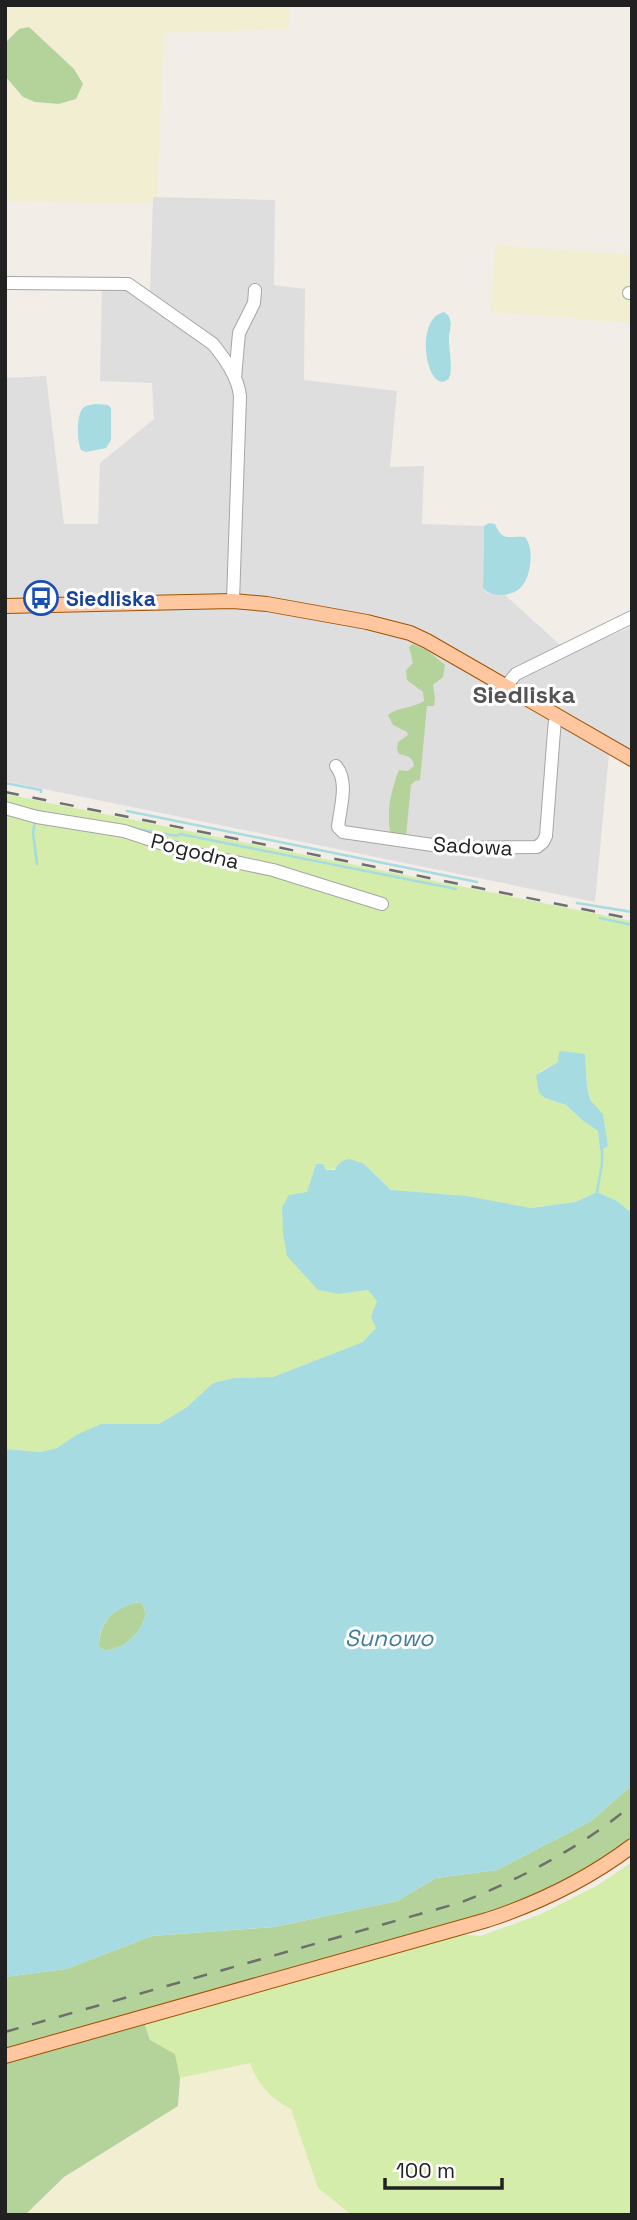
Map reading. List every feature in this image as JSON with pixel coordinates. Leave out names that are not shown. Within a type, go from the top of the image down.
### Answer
[{"type":"main road","points":[[5,606],[233,601],[339,616],[410,633],[441,648],[632,759]]},
{"type":"main road","points":[[5,2056],[488,1920],[530,1905],[571,1885],[632,1846]]},
{"type":"street","points":[[5,283],[128,284],[213,344],[235,378],[240,396],[233,601]]},
{"type":"street","points":[[235,378],[239,332],[254,303],[255,290]]},
{"type":"street","points":[[506,687],[516,674],[632,617]]},
{"type":"street","name":"Sadowa","points":[[336,766],[341,772],[343,784],[338,827],[343,832],[453,848],[537,847],[546,836],[555,721],[560,718]]},
{"type":"street","name":"Pogodna","points":[[5,808],[37,817],[124,831],[188,852],[273,870],[382,904]]},
{"type":"shaded area","points":[[5,5],[290,5],[289,29],[164,33],[157,197],[153,197],[152,204],[5,201],[5,76],[23,97],[35,102],[59,104],[19,29],[5,43]]},
{"type":"shaded area","points":[[153,197],[275,200],[274,285],[305,289],[304,380],[397,391],[390,467],[424,466],[422,524],[484,526],[483,588],[487,593],[504,594],[568,652],[632,627],[632,767],[609,754],[595,902],[5,781],[5,378],[46,376],[64,524],[98,524],[100,463],[154,419],[152,383],[100,381],[102,279],[125,278],[150,290]]},
{"type":"shaded area","points":[[495,245],[632,255],[632,323],[491,312]]},
{"type":"shaded area","points":[[250,2063],[265,2090],[275,2101],[291,2109],[318,2188],[352,2215],[25,2215],[64,2177],[177,2106],[180,2078]]},
{"type":"green space","points":[[29,27],[74,69],[83,84],[76,99],[59,104],[35,102],[23,97],[5,76],[5,43],[19,29]]},
{"type":"green space","points":[[413,644],[428,651],[445,665],[443,677],[433,685],[434,706],[427,706],[420,780],[411,785],[406,836],[394,843],[389,825],[393,788],[399,770],[408,771],[414,766],[411,759],[399,754],[397,750],[398,742],[408,735],[407,732],[393,725],[388,715],[424,701],[423,692],[407,680],[406,670],[413,663],[409,647]]},
{"type":"green space","points":[[5,794],[632,921],[632,1213],[617,1201],[597,1192],[575,1202],[531,1208],[466,1197],[391,1190],[364,1164],[326,1170],[316,1164],[307,1193],[289,1195],[339,1294],[369,1290],[378,1301],[376,1328],[364,1342],[273,1377],[234,1378],[213,1383],[187,1407],[159,1424],[76,1435],[57,1448],[40,1452],[5,1449]],"holes":[[[585,1055],[587,1088],[608,1146],[602,1150],[598,1131],[566,1105],[545,1098],[539,1072],[559,1059]]]},
{"type":"green space","points":[[140,1602],[144,1607],[144,1619],[133,1637],[121,1646],[106,1651],[99,1647],[102,1630],[110,1616],[123,1607]]},
{"type":"green space","points":[[632,1785],[632,1839],[586,1870],[516,1905],[141,2014],[150,2040],[175,2054],[180,2078],[178,2106],[64,2177],[25,2215],[5,2215],[5,1977],[66,1969],[152,1936],[274,1927],[397,1901],[436,1878],[497,1870],[591,1821]]},
{"type":"green space","points":[[632,1862],[632,2215],[352,2215],[318,2188],[291,2109],[266,2090],[250,2063],[180,2078],[175,2054],[150,2040],[144,2023],[460,1934],[480,1936],[541,1914],[598,1885]]},
{"type":"water","points":[[444,312],[451,322],[451,372],[447,380],[440,381],[429,366],[426,340],[434,318]]},
{"type":"water","points":[[108,405],[111,408],[111,440],[106,448],[86,452],[81,450],[79,441],[79,416],[84,407]]},
{"type":"water","points":[[495,524],[504,536],[525,537],[530,549],[529,572],[523,585],[506,595],[495,594],[483,588],[484,526]]},
{"type":"water","points":[[561,1051],[585,1054],[587,1088],[591,1101],[603,1114],[608,1146],[602,1150],[598,1131],[566,1105],[545,1098],[539,1093],[536,1075],[558,1062]]},
{"type":"water","name":"Sunowo","points":[[350,1159],[364,1164],[391,1190],[466,1196],[531,1208],[575,1202],[597,1192],[617,1201],[632,1213],[632,1785],[591,1821],[497,1870],[436,1878],[397,1901],[274,1927],[152,1936],[66,1969],[5,1977],[5,1449],[40,1452],[57,1448],[76,1435],[101,1424],[159,1424],[187,1407],[213,1383],[234,1378],[273,1377],[363,1342],[376,1328],[371,1317],[377,1301],[368,1290],[339,1294],[318,1290],[287,1256],[283,1234],[282,1207],[289,1195],[307,1192],[316,1164],[323,1164],[326,1170],[335,1170],[341,1162]],"holes":[[[140,1602],[144,1607],[142,1625],[128,1641],[106,1651],[99,1647],[99,1638],[110,1616],[131,1604]]]},
{"type":"waterway","points":[[5,783],[41,792]]},
{"type":"waterway","points":[[127,811],[477,882]]},
{"type":"waterway","points":[[35,822],[33,832],[37,864]]},
{"type":"waterway","points":[[137,829],[177,836],[180,834],[456,889]]},
{"type":"waterway","points":[[577,903],[632,912]]},
{"type":"waterway","points":[[600,918],[632,925]]},
{"type":"waterway","points":[[597,1192],[602,1150]]},
{"type":"railway","points":[[5,792],[632,919]]},
{"type":"railway","points":[[5,2032],[462,1902],[551,1860],[592,1835],[632,1805]]},
{"type":"place","name":"Siedliska","points":[[41,598]]},
{"type":"district","name":"Siedliska","points":[[524,694]]}]
